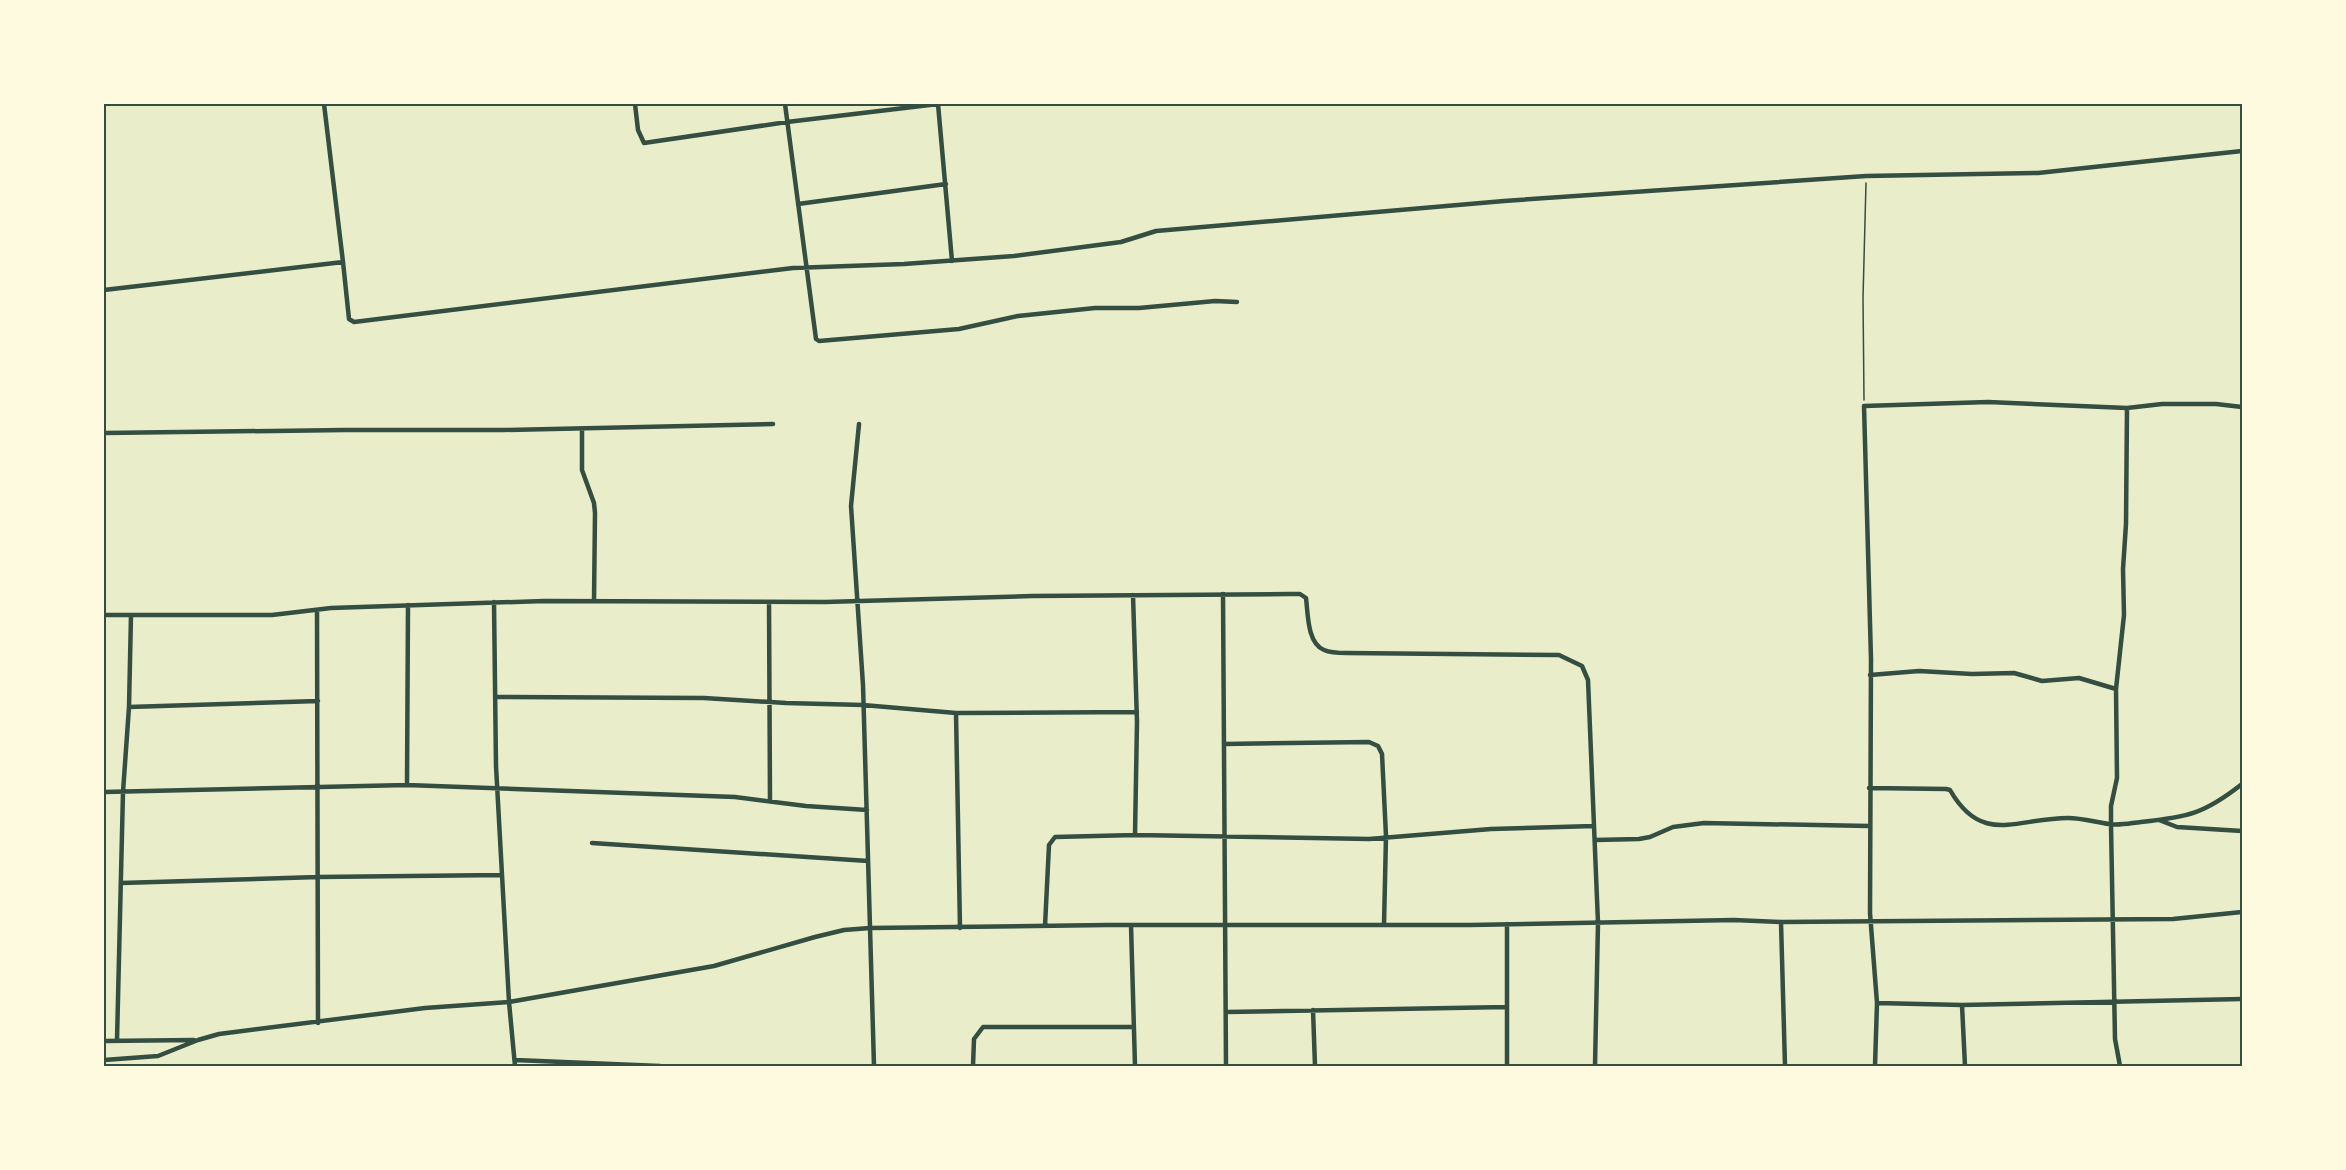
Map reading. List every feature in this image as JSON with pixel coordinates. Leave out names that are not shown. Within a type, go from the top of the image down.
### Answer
[{"type":"street","points":[[324,104],[349,319],[354,322],[806,267],[1014,256],[1121,242],[1156,231],[1504,201],[1866,176],[2038,173],[2242,151]]},
{"type":"street","points":[[635,104],[638,130],[644,143],[787,122],[938,104],[952,261]]},
{"type":"street","points":[[785,104],[816,339],[824,342],[959,329],[1017,316],[1095,308],[1139,308],[1215,301],[1237,302]]},
{"type":"street","points":[[798,204],[946,184]]},
{"type":"street","points":[[104,290],[343,262]]},
{"type":"street","points":[[1875,1066],[1877,1003],[1871,920],[1870,675],[1864,406],[1999,402],[2127,408],[2162,404],[2216,404],[2242,407]]},
{"type":"street","points":[[2120,1066],[2115,1039],[2111,825],[2118,748],[2116,689],[2124,615],[2127,408]]},
{"type":"street","points":[[104,433],[582,429],[772,424]]},
{"type":"street","points":[[859,424],[851,506],[859,601],[874,1066]]},
{"type":"street","points":[[582,429],[583,479],[591,493],[594,513],[594,602]]},
{"type":"street","points":[[1223,594],[1226,1066]]},
{"type":"street","points":[[104,615],[272,615],[317,610],[494,602],[770,602],[1300,594],[1306,598],[1315,642],[1323,650],[1347,653],[1559,655],[1582,666],[1588,680],[1598,923],[1595,1066]]},
{"type":"street","points":[[1133,595],[1137,712],[1135,836]]},
{"type":"street","points":[[494,602],[498,790],[508,1002],[515,1066]]},
{"type":"street","points":[[770,602],[770,801]]},
{"type":"street","points":[[407,785],[408,605]]},
{"type":"street","points":[[317,610],[318,1023]]},
{"type":"street","points":[[117,1041],[123,792],[129,707],[130,615]]},
{"type":"street","points":[[1870,675],[1919,671],[1972,674],[2014,673],[2042,681],[2079,678],[2116,689]]},
{"type":"street","points":[[496,697],[704,698],[786,704],[863,705],[956,713],[1137,712]]},
{"type":"street","points":[[129,707],[318,701]]},
{"type":"street","points":[[956,713],[960,928]]},
{"type":"street","points":[[1224,744],[1370,742],[1378,746],[1383,754],[1386,836],[1384,925]]},
{"type":"street","points":[[1869,788],[1950,790],[1964,811],[1975,819],[1995,826],[2069,818],[2111,825],[2195,814],[2217,803],[2242,784]]},
{"type":"street","points":[[104,792],[407,785],[735,797],[867,810]]},
{"type":"street","points":[[2159,820],[2177,827],[2242,831]]},
{"type":"street","points":[[1595,840],[1639,839],[1684,825],[1704,823],[1869,826]]},
{"type":"street","points":[[1045,926],[1049,845],[1055,837],[1369,839],[1491,829],[1594,826]]},
{"type":"street","points":[[592,843],[868,861]]},
{"type":"street","points":[[121,883],[318,877],[502,875]]},
{"type":"street","points":[[104,1060],[158,1056],[219,1034],[425,1008],[508,1002],[714,966],[815,937],[844,930],[870,928],[1507,924],[1734,920],[1781,922],[2173,919],[2242,912]]},
{"type":"street","points":[[1781,922],[1785,1066]]},
{"type":"street","points":[[1507,924],[1507,1066]]},
{"type":"street","points":[[1131,925],[1135,1066]]},
{"type":"street","points":[[1877,1003],[1962,1005],[2242,999]]},
{"type":"street","points":[[1962,1005],[1965,1066]]},
{"type":"street","points":[[1226,1012],[1507,1007]]},
{"type":"street","points":[[1313,1010],[1315,1066]]},
{"type":"street","points":[[973,1066],[974,1039],[983,1027],[1133,1027]]},
{"type":"street","points":[[104,1041],[198,1040]]},
{"type":"street","points":[[515,1060],[660,1066]]},
{"type":"path","points":[[1864,406],[1863,298],[1866,176]]}]
